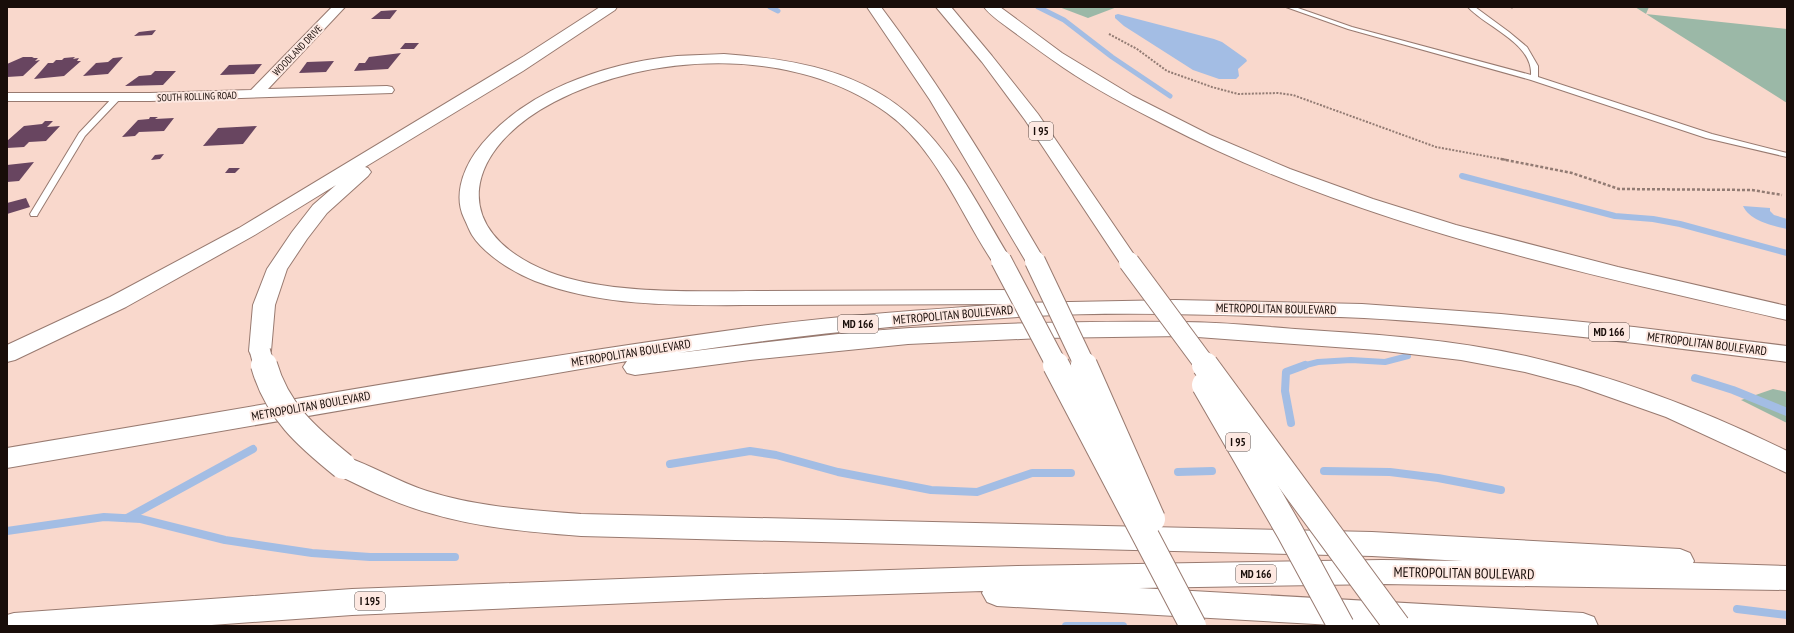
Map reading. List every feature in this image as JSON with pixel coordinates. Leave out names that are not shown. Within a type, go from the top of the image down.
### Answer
[{"type":"highway","points":[[610,7],[410,138],[358,175],[320,209],[299,236],[277,269],[264,305],[260,351],[270,385],[289,417],[315,443],[343,466],[387,488],[445,507],[512,519],[581,525],[1372,544],[1787,568]]},
{"type":"highway","points":[[874,7],[918,67],[955,124],[1035,261],[1072,336],[1197,626]]},
{"type":"highway","name":"I 95","points":[[943,7],[1032,118],[1129,262],[1213,400],[1290,532],[1341,626]]},
{"type":"highway","points":[[991,7],[1050,51],[1126,99],[1226,148],[1341,194],[1493,242],[1626,276],[1787,313]]},
{"type":"highway","points":[[1193,626],[1001,260],[944,168],[918,134],[898,112],[877,98],[844,81],[796,66],[732,58],[671,62],[606,75],[548,98],[518,116],[491,140],[477,161],[467,188],[469,213],[482,235],[504,257],[539,276],[578,287],[633,296],[705,298],[1171,296],[1360,307],[1501,321]]},
{"type":"highway","points":[[7,354],[118,302],[246,232],[528,60]]},
{"type":"highway","points":[[1129,262],[1397,626]]},
{"type":"highway","name":"METROPOLITAN BOULEVARD","points":[[7,458],[558,364],[748,335],[989,312],[1036,309],[1183,307],[1362,311],[1501,321],[1634,335],[1787,354]]},
{"type":"highway","points":[[221,421],[750,352],[908,336],[1041,331],[1184,329],[1377,342],[1461,352],[1525,364],[1584,379],[1644,399],[1711,426],[1787,463]]},
{"type":"highway","name":"METROPOLITAN BOULEVARD","points":[[14,626],[352,602],[726,587],[1025,578],[1382,572],[1787,578]]},
{"type":"highway","points":[[726,587],[1017,593],[1582,626]]},
{"type":"street","name":"WOODLAND DRIVE","points":[[255,94],[339,7]]},
{"type":"street","name":"SOUTH ROLLING ROAD","points":[[7,97],[117,98],[387,90]]},
{"type":"lane","points":[[1289,7],[1337,24],[1534,78],[1709,136],[1787,155]]},
{"type":"lane","points":[[1471,7],[1519,44],[1530,55],[1535,67],[1534,78]]},
{"type":"lane","points":[[34,214],[82,135],[117,98]]},
{"type":"path","points":[[1109,34],[1137,49],[1167,71],[1206,85],[1238,94],[1278,93],[1293,95],[1436,147],[1572,173],[1619,189],[1752,190],[1782,195]]},
{"type":"green space","points":[[1059,7],[1117,7],[1088,18]]},
{"type":"green space","points":[[1635,7],[1649,7],[1646,14]]},
{"type":"green space","points":[[1646,14],[1787,29],[1787,103]]},
{"type":"green space","points":[[1773,389],[1787,392],[1787,423],[1741,400]]},
{"type":"water","points":[[1118,14],[1214,39],[1222,42],[1247,61],[1238,69],[1239,76],[1236,79],[1219,79],[1193,70],[1124,26],[1115,18],[1115,15]]},
{"type":"water","points":[[1743,206],[1770,208],[1770,211],[1774,215],[1787,219],[1787,229],[1756,219],[1746,211]]},
{"type":"building","points":[[397,10],[390,19],[371,19],[381,11]]},
{"type":"building","points":[[156,30],[152,35],[134,36],[139,32]]},
{"type":"building","points":[[405,43],[419,43],[414,49],[400,49]]},
{"type":"building","points":[[401,53],[388,69],[354,71],[359,63],[365,63],[369,57]]},
{"type":"building","points":[[23,57],[34,57],[32,58],[38,58],[35,61],[40,60],[23,76],[7,77],[7,64]]},
{"type":"building","points":[[75,57],[73,59],[79,58],[77,61],[81,61],[64,76],[34,79],[48,63],[53,63],[56,60],[62,60],[64,58]]},
{"type":"building","points":[[123,57],[108,74],[83,76],[96,63],[108,62],[113,58]]},
{"type":"building","points":[[334,61],[326,72],[299,73],[307,62]]},
{"type":"building","points":[[262,64],[254,74],[220,75],[229,65]]},
{"type":"building","points":[[155,71],[176,71],[163,85],[125,86],[139,76],[151,75]]},
{"type":"building","points":[[150,117],[158,117],[155,119],[174,118],[164,131],[139,132],[135,136],[122,137],[138,120],[149,119]]},
{"type":"building","points":[[45,121],[53,121],[47,127],[60,126],[46,141],[29,142],[24,147],[7,148],[7,141],[24,126],[42,124]]},
{"type":"building","points":[[257,126],[243,144],[203,146],[218,128]]},
{"type":"building","points":[[164,154],[160,159],[151,160],[155,155]]},
{"type":"building","points":[[34,162],[19,181],[7,182],[7,165]]},
{"type":"building","points":[[229,168],[240,168],[235,173],[225,173]]},
{"type":"building","points":[[26,198],[30,207],[7,214],[7,203]]},
{"type":"waterway","points":[[770,7],[778,11]]},
{"type":"waterway","points":[[1038,7],[1064,20],[1112,57],[1170,96]]},
{"type":"waterway","points":[[1462,176],[1615,216],[1653,219],[1680,224],[1787,253]]},
{"type":"waterway","points":[[1303,366],[1318,362],[1351,360],[1385,362],[1408,356]]},
{"type":"waterway","points":[[1291,423],[1285,391],[1286,372],[1303,366]]},
{"type":"waterway","points":[[1695,378],[1733,390],[1787,412]]},
{"type":"waterway","points":[[127,518],[253,449]]},
{"type":"waterway","points":[[670,464],[750,451],[776,455],[838,472],[931,490],[977,492],[1032,473],[1071,473]]},
{"type":"waterway","points":[[1178,472],[1212,471]]},
{"type":"waterway","points":[[1324,471],[1390,472],[1438,478],[1501,490]]},
{"type":"waterway","points":[[7,531],[104,517],[141,519],[225,540],[312,553],[370,557],[455,557]]},
{"type":"waterway","points":[[1737,609],[1787,615]]},
{"type":"waterway","points":[[1066,626],[1123,626]]}]
